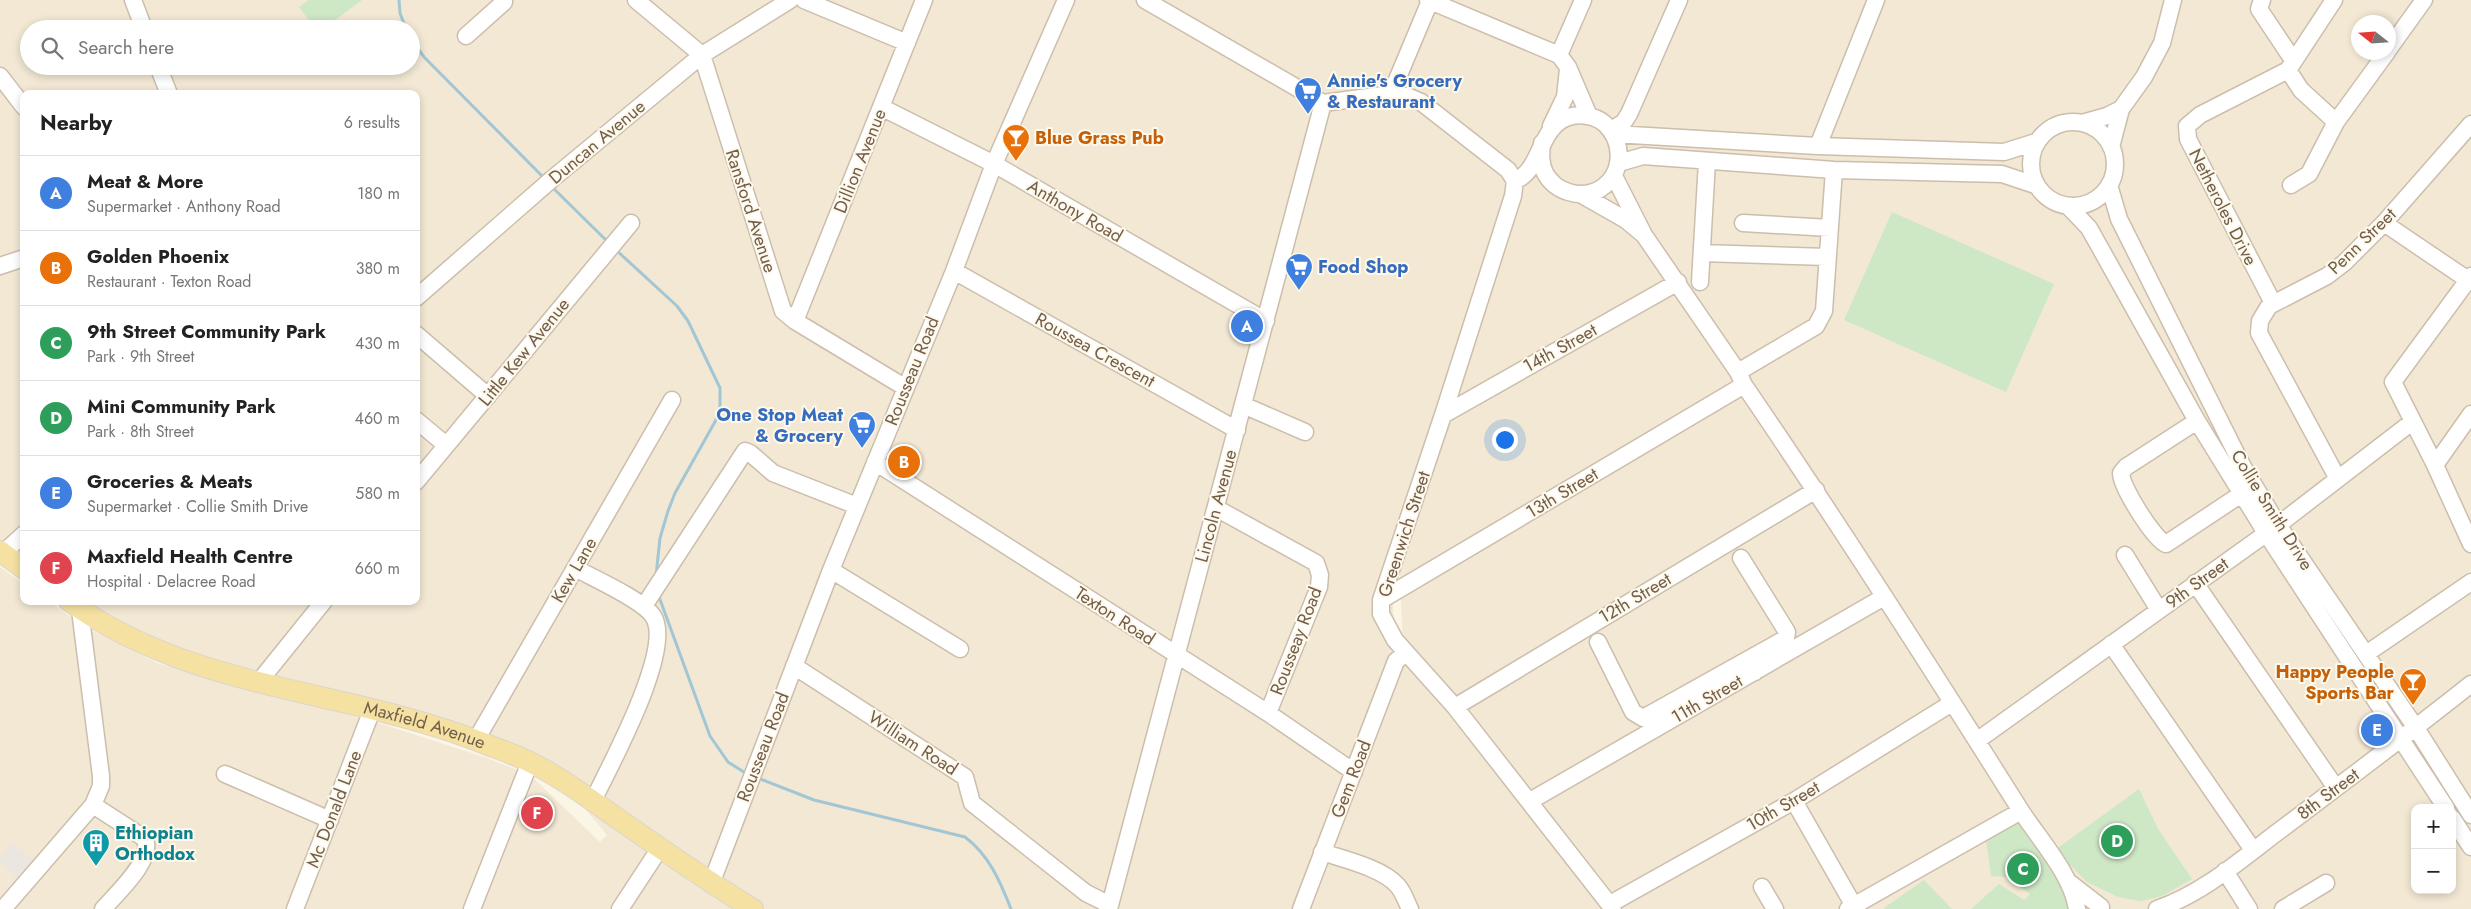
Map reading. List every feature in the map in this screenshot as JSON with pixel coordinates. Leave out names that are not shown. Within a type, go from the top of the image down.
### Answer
[{"type":"main road","points":[[2,552],[20,566]]},
{"type":"main road","name":"Maxfield Avenue","points":[[75,606],[119,633],[178,659],[258,683],[430,725],[476,740],[530,762],[593,801],[711,884],[753,909]]},
{"type":"street","points":[[133,0],[141,20]]},
{"type":"street","points":[[636,0],[702,55]]},
{"type":"street","name":"Duncan Avenue","points":[[420,295],[548,183],[702,55],[790,0]]},
{"type":"street","points":[[804,0],[907,43]]},
{"type":"street","name":"Dillion Avenue","points":[[795,321],[924,0]]},
{"type":"street","name":"Rousseau Road","points":[[711,884],[831,570],[954,271],[994,164],[1066,0]]},
{"type":"street","points":[[1145,0],[1324,103],[1391,94],[1407,96],[1421,102],[1508,170],[1518,180],[1552,186],[1574,193],[1600,189],[1616,169],[1643,156],[1834,170],[2002,174],[2036,185]]},
{"type":"street","points":[[1518,180],[1538,155],[1565,97],[1564,61],[1583,0]]},
{"type":"street","points":[[1613,132],[1624,123],[1629,114],[1678,0]]},
{"type":"street","points":[[1818,146],[1876,0]]},
{"type":"street","points":[[2111,147],[2121,109],[2144,77],[2162,43],[2173,0]]},
{"type":"street","points":[[2262,0],[2259,9],[2291,65],[2301,90],[2336,122]]},
{"type":"street","name":"Netheroles Drive","points":[[2273,304],[2188,139],[2187,126],[2200,115],[2291,65],[2334,0]]},
{"type":"street","points":[[2396,40],[2424,0]]},
{"type":"street","points":[[466,36],[506,1]]},
{"type":"street","points":[[1391,94],[1429,1],[1564,61],[1589,116]]},
{"type":"street","name":"Ransford Avenue","points":[[702,55],[783,311],[795,321],[906,388]]},
{"type":"street","points":[[2291,185],[2309,174],[2336,122],[2382,60]]},
{"type":"street","points":[[162,75],[167,90]]},
{"type":"street","points":[[0,76],[20,102]]},
{"type":"street","name":"Lincoln Avenue","points":[[1110,907],[1324,103]]},
{"type":"street","name":"Anthony Road","points":[[881,107],[994,164],[1266,321]]},
{"type":"street","points":[[2082,123],[2107,116],[2121,109]]},
{"type":"street","points":[[1644,235],[1626,220],[1553,184],[1544,172],[1540,158],[1546,137],[1567,117],[1589,116],[1601,121],[1613,132],[1619,148],[1616,169],[1644,235],[1678,282],[1816,490],[1952,703],[1978,740],[2021,811],[2068,881],[2077,909]]},
{"type":"street","points":[[1613,132],[1818,146],[2004,152],[2036,142],[2051,128],[2071,122],[2082,123],[2094,128],[2104,136],[2111,147],[2115,160],[2114,173],[2109,185],[2096,199],[2088,204],[2069,207],[2049,200],[2036,185],[2031,171],[2031,156],[2036,142]]},
{"type":"street","name":"Penn Street","points":[[2338,479],[2259,333],[2263,312],[2273,304],[2327,276],[2384,223],[2471,124]]},
{"type":"street","points":[[1700,282],[1707,161]]},
{"type":"street","name":"13th Street","points":[[1380,600],[1741,378],[1816,326],[1824,311],[1834,170]]},
{"type":"street","name":"Greenwich Street","points":[[1518,180],[1443,415],[1380,600],[1381,614],[1406,653],[1455,707],[1612,907]]},
{"type":"street","name":"Collie Smith Drive","points":[[2109,185],[2119,219],[2272,529],[2443,804]]},
{"type":"street","name":"Collie Smith Drive","points":[[2069,207],[2090,228],[2197,421],[2243,493],[2366,654],[2471,815]]},
{"type":"street","name":"Little Kew Avenue","points":[[420,477],[631,223]]},
{"type":"street","points":[[1743,223],[1830,228]]},
{"type":"street","points":[[2384,223],[2470,279],[2393,382],[2435,465],[2471,544]]},
{"type":"street","points":[[1702,253],[1828,257]]},
{"type":"street","points":[[0,266],[20,259]]},
{"type":"street","name":"Roussea Crescent","points":[[954,271],[1237,430]]},
{"type":"street","name":"14th Street","points":[[1443,415],[1678,282]]},
{"type":"street","points":[[420,337],[488,396]]},
{"type":"street","name":"Kew Lane","points":[[476,740],[672,400]]},
{"type":"street","points":[[1243,405],[1304,432]]},
{"type":"street","points":[[2435,465],[2471,414]]},
{"type":"street","points":[[2197,421],[2126,467],[2121,473],[2125,488],[2156,536],[2166,544],[2243,493]]},
{"type":"street","name":"9th Street","points":[[1978,740],[2272,529],[2412,422]]},
{"type":"street","points":[[420,423],[446,445]]},
{"type":"street","points":[[644,606],[745,451],[750,453],[773,474],[857,506]]},
{"type":"street","name":"Texton Road","points":[[875,462],[1268,712],[1354,772]]},
{"type":"street","name":"12th Street","points":[[1455,707],[1816,490]]},
{"type":"street","name":"Rousseay Road","points":[[1216,508],[1316,563],[1320,575],[1319,587],[1304,628],[1268,712]]},
{"type":"street","points":[[2,552],[20,537]]},
{"type":"street","points":[[2125,555],[2159,610]]},
{"type":"street","points":[[1598,642],[1633,712],[1643,718],[1751,666],[1786,638],[1787,632],[1740,558]]},
{"type":"street","points":[[575,568],[644,606],[654,617],[656,656],[650,680],[593,801]]},
{"type":"street","points":[[831,570],[960,649]]},
{"type":"street","points":[[2366,654],[2471,582]]},
{"type":"street","points":[[2195,583],[2336,788]]},
{"type":"street","name":"11th Street","points":[[1530,801],[1751,666],[1884,597]]},
{"type":"street","points":[[258,683],[321,605]]},
{"type":"street","points":[[3,909],[93,805],[101,786],[75,606]]},
{"type":"street","points":[[2111,644],[2253,850]]},
{"type":"street","name":"Gem Road","points":[[1300,909],[1396,661],[1406,653]]},
{"type":"street","name":"William Road","points":[[794,666],[965,777],[972,803],[1086,893],[1110,907]]},
{"type":"street","name":"8th Street","points":[[2157,909],[2178,905],[2402,739],[2471,684]]},
{"type":"street","name":"10th Street","points":[[1612,907],[1794,801],[1952,703]]},
{"type":"street","name":"Mc Donald Lane","points":[[295,909],[372,710]]},
{"type":"street","points":[[472,909],[530,762]]},
{"type":"street","points":[[225,774],[330,820]]},
{"type":"street","points":[[1794,801],[1851,907],[2021,811]]},
{"type":"street","points":[[93,805],[144,838],[148,844],[147,853],[134,873],[103,909]]},
{"type":"street","points":[[2456,824],[2471,847]]},
{"type":"street","points":[[620,909],[660,848]]},
{"type":"street","points":[[1322,852],[1366,866],[1393,881],[1402,892],[1410,909]]},
{"type":"street","points":[[2225,871],[2249,909]]},
{"type":"street","points":[[2068,881],[2105,909]]},
{"type":"street","points":[[2283,909],[2326,883]]},
{"type":"street","points":[[1762,887],[1775,909]]},
{"type":"shaded area","points":[[0,0],[2471,0],[2471,909],[1311,909],[1404,667],[1399,559],[1430,480],[1520,200],[1390,560],[1396,654],[1300,909],[0,909],[0,567],[20,581],[20,605],[54,605],[85,627],[157,663],[385,725],[487,758],[530,775],[600,842],[607,835],[550,767],[155,642],[93,605],[420,605],[420,90],[20,90],[20,556],[0,542]]},
{"type":"shaded area","points":[[13,843],[35,862],[20,879],[0,862],[0,858]]},
{"type":"green space","points":[[309,0],[362,0],[335,20],[308,20],[299,7]]},
{"type":"green space","points":[[1892,212],[2054,284],[2006,392],[1844,320]]},
{"type":"green space","points":[[2139,789],[2158,829],[2192,879],[2162,896],[2141,901],[2118,897],[2087,882],[2055,850]]},
{"type":"green space","points":[[2020,819],[2052,862],[2069,903],[2068,909],[1971,909],[1999,884],[2024,900],[2030,894],[2006,877],[1991,876],[1986,839]]},
{"type":"green space","points":[[1924,880],[1952,909],[1884,908]]},
{"type":"waterway","points":[[399,0],[403,20]]},
{"type":"waterway","points":[[420,51],[545,179]]},
{"type":"waterway","points":[[551,186],[609,243]]},
{"type":"waterway","points":[[615,249],[677,306],[688,321],[720,388],[720,406],[716,420],[675,493],[668,511],[660,538],[656,576]]},
{"type":"waterway","points":[[658,594],[710,736],[728,762],[747,774]]},
{"type":"waterway","points":[[758,778],[814,800],[965,837],[981,852],[993,869],[1011,909]]},
{"type":"place","name":"Annie's Grocery & Restaurant","points":[[1308,115]]},
{"type":"place","name":"Blue Grass Pub","points":[[1016,162]]},
{"type":"place","name":"Food Shop","points":[[1299,291]]},
{"type":"place","name":"Meat & More","points":[[1247,326]]},
{"type":"place","name":"One Stop Meat & Grocery","points":[[862,449]]},
{"type":"place","name":"Golden Phoenix","points":[[904,462]]},
{"type":"place","name":"Happy People Sports Bar","points":[[2413,706]]},
{"type":"place","name":"Groceries & Meats","points":[[2377,730]]},
{"type":"place","name":"Maxfield Health Centre","points":[[537,813]]},
{"type":"place","name":"Mini Community Park","points":[[2117,841]]},
{"type":"place","name":"Ethiopian Orthodox","points":[[96,867]]},
{"type":"place","name":"9th Street Community Park","points":[[2023,869]]}]
